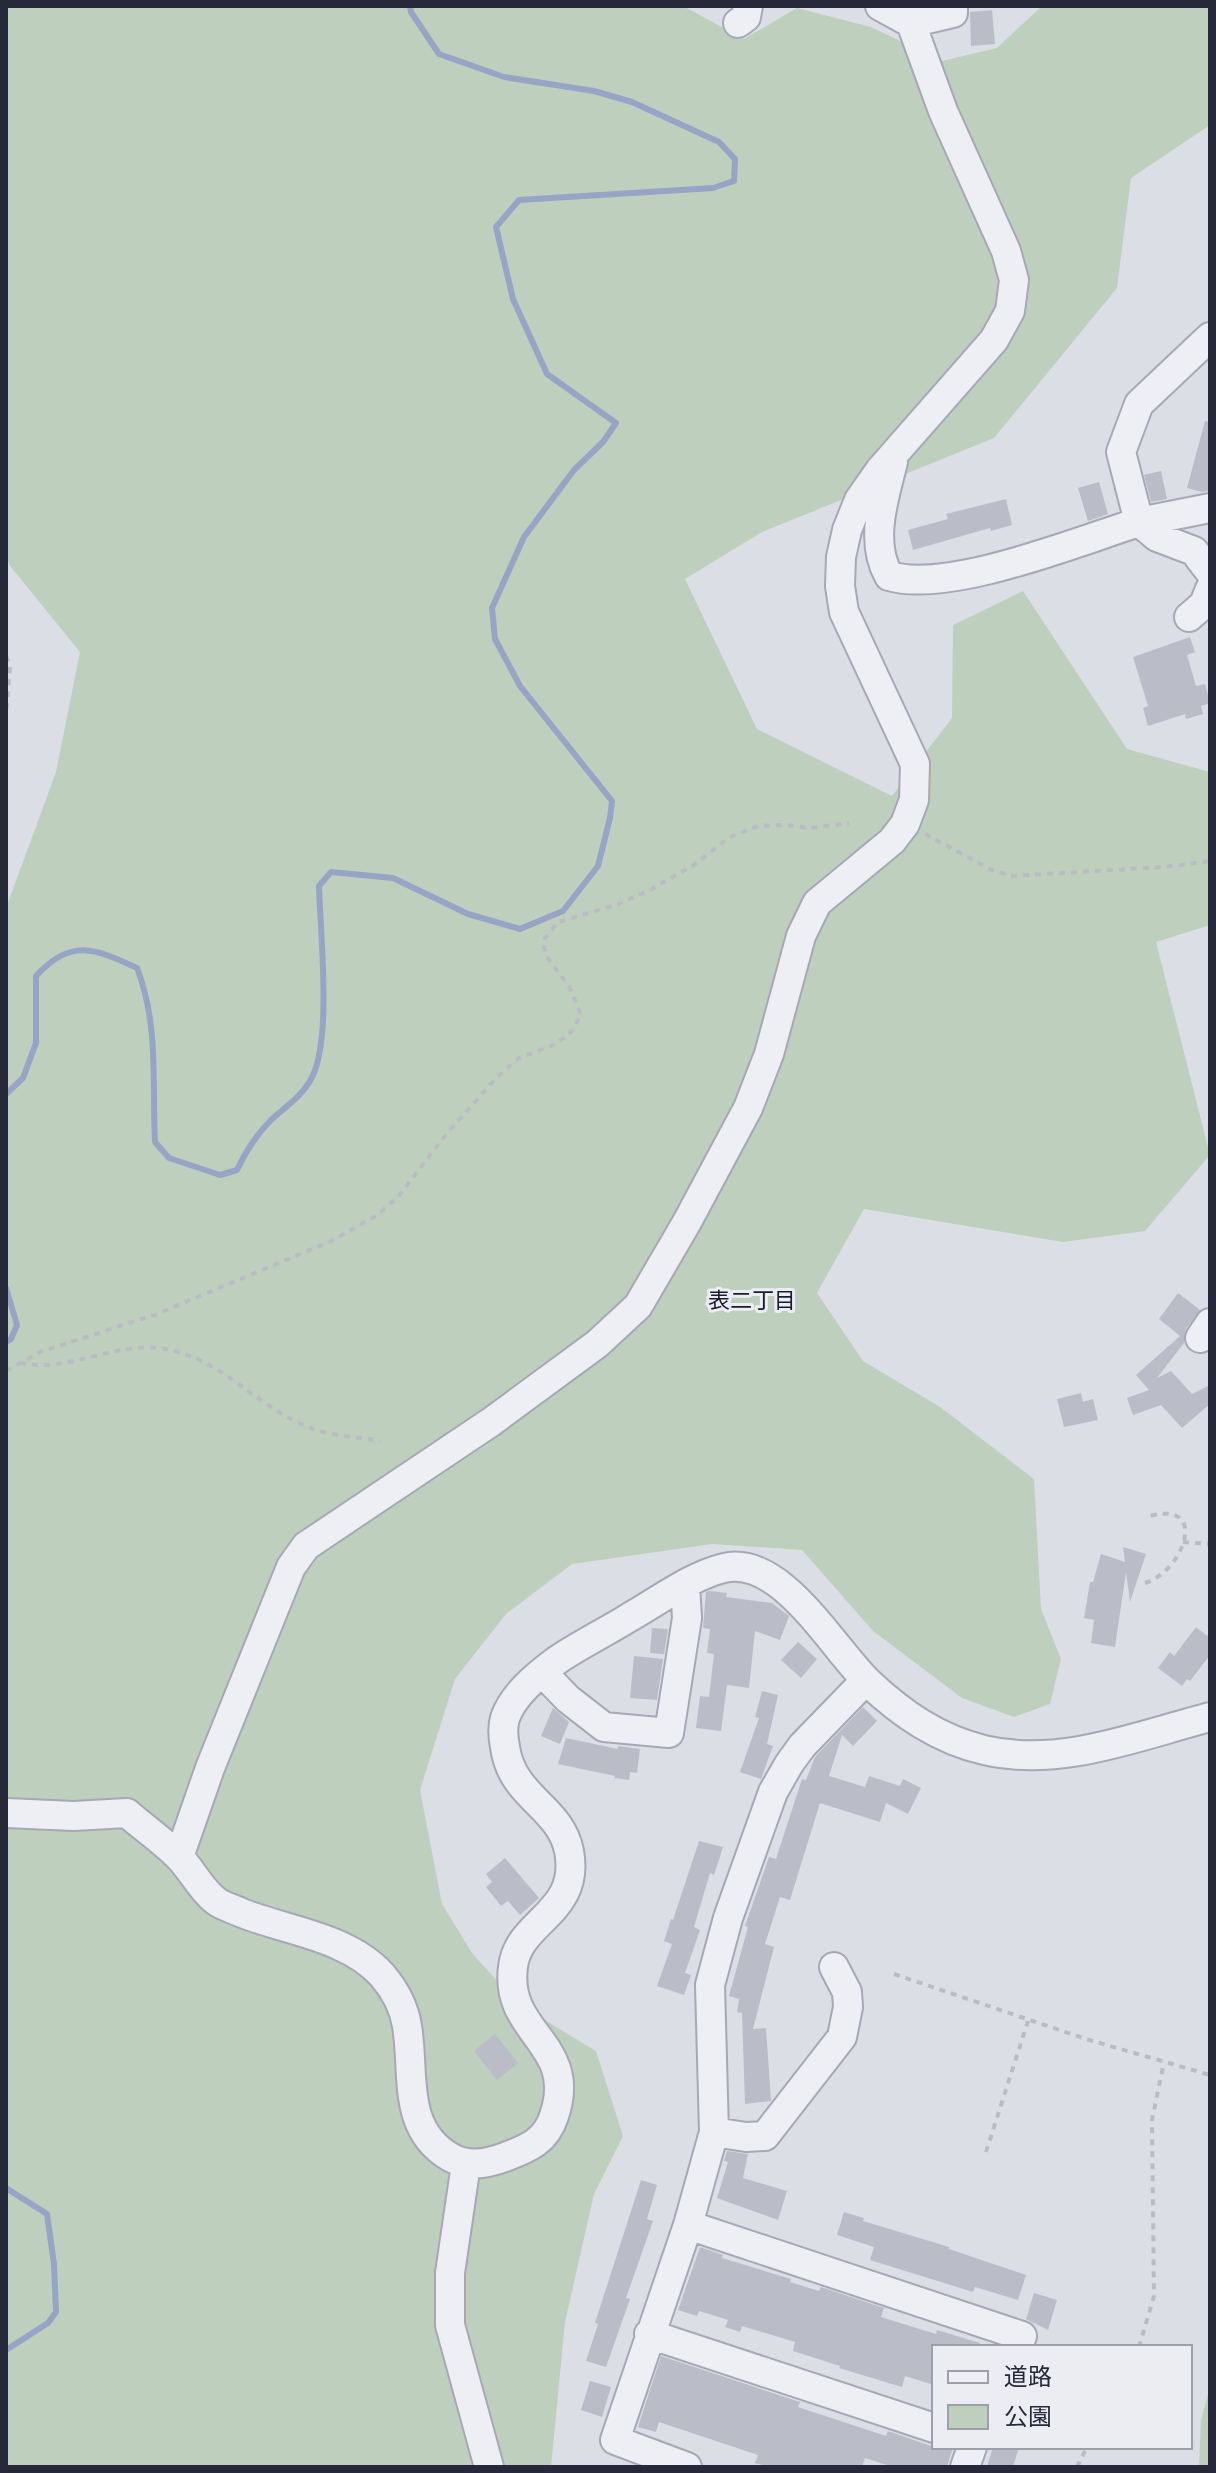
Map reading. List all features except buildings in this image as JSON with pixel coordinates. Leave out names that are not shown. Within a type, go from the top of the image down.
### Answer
[{"type":"street","points":[[179,1857],[210,1768],[291,1567],[306,1546],[491,1422],[597,1344],[638,1306],[748,1108],[769,1054],[801,936],[817,903],[892,841],[905,824],[914,800],[915,764],[848,625],[840,586],[841,557],[847,530],[859,500],[994,340],[1010,311],[1014,280],[1006,251],[943,111],[911,23],[880,6]]},
{"type":"street","points":[[911,23],[953,13],[953,6]]},
{"type":"street","points":[[1206,347],[1139,404],[1121,452],[1139,522],[1157,537],[1194,551],[1210,572]]},
{"type":"street","points":[[895,454],[878,542],[881,561],[889,576],[905,581],[964,576],[1139,522],[1210,508]]},
{"type":"street","points":[[1189,617],[1204,604],[1210,589]]},
{"type":"street","points":[[6,1813],[74,1816],[127,1813],[179,1857],[216,1902],[269,1923],[320,1938],[361,1958],[381,1974],[400,2001],[407,2024],[416,2120],[436,2146],[448,2156],[466,2164],[495,2161],[539,2142],[549,2131],[559,2102],[557,2066],[516,2006],[512,1973],[518,1949],[563,1898],[570,1873],[570,1859],[563,1832],[512,1775],[503,1729],[514,1701],[556,1661],[685,1584],[727,1567],[744,1567],[777,1581],[866,1680],[916,1722],[983,1750],[1049,1756],[1078,1752],[1210,1717]]},
{"type":"street","points":[[542,1672],[568,1699],[604,1727],[669,1733],[687,1618],[685,1584]]},
{"type":"street","points":[[687,2467],[615,2440],[688,2225],[714,2132],[710,1985],[728,1918],[773,1792],[810,1737],[866,1680]]},
{"type":"street","points":[[714,2132],[746,2137],[765,2136],[842,2037],[848,2007],[847,1992],[834,1967]]},
{"type":"street","points":[[466,2164],[450,2273],[450,2325],[489,2467]]},
{"type":"street","points":[[688,2225],[1022,2336],[1019,2345]]},
{"type":"street","points":[[649,2334],[932,2427]]},
{"type":"path","points":[[6,656],[10,667],[6,714]]},
{"type":"path","points":[[6,1371],[40,1352],[157,1314],[329,1242],[376,1216],[398,1197],[444,1137],[496,1078],[519,1058],[556,1044],[571,1032],[581,1015],[570,988],[547,957],[544,947],[545,938],[558,922],[619,904],[652,889],[695,864],[730,837],[758,826],[810,828],[849,823]]},
{"type":"path","points":[[905,824],[990,869],[1011,876],[1210,861]]},
{"type":"path","points":[[20,1363],[32,1366],[65,1363],[122,1348],[167,1349],[198,1358],[309,1428],[380,1441]]},
{"type":"path","points":[[1145,1583],[1167,1573],[1185,1534],[1183,1521],[1176,1514],[1167,1511],[1150,1516]]},
{"type":"path","points":[[1183,1542],[1210,1544]]},
{"type":"path","points":[[894,1974],[1028,2020],[1210,2075]]},
{"type":"path","points":[[986,2152],[1028,2020]]},
{"type":"path","points":[[1140,2345],[1154,2296],[1152,2120],[1164,2062]]},
{"type":"path","points":[[1077,2467],[1086,2449]]},
{"type":"green space","points":[[6,6],[683,6],[744,39],[797,8],[871,27],[942,61],[997,48],[1042,6],[1210,6],[1210,125],[1131,178],[1117,288],[994,438],[762,532],[685,579],[757,729],[892,796],[952,718],[953,625],[1023,591],[1127,749],[1210,772],[1210,925],[1156,942],[1210,1155],[1145,1231],[1063,1242],[864,1209],[817,1293],[863,1361],[940,1407],[1034,1479],[1041,1609],[1061,1659],[1050,1704],[1014,1717],[962,1698],[873,1631],[802,1550],[712,1544],[572,1564],[506,1614],[455,1679],[420,1790],[442,1904],[472,1953],[518,2004],[596,2051],[623,2136],[594,2194],[565,2322],[551,2467],[6,2467],[6,908],[56,772],[80,652],[10,566],[6,556]]},
{"type":"green space","points":[[1210,2387],[1210,2467],[1199,2467],[1201,2420]]},
{"type":"waterway","points":[[6,1094],[23,1078],[36,1043],[36,976],[60,956],[72,951],[108,955],[137,968],[144,989],[152,1032],[155,1142],[169,1158],[220,1175],[237,1170],[261,1131],[306,1087],[317,1064],[323,1015],[319,886],[331,872],[393,878],[468,914],[520,929],[563,911],[598,866],[612,801],[520,686],[495,639],[492,608],[524,537],[574,470],[603,442],[616,423],[547,374],[513,299],[496,227],[519,200],[713,188],[734,181],[735,159],[719,142],[632,102],[594,91],[504,77],[439,54],[410,6]]},
{"type":"waterway","points":[[6,1288],[17,1325],[11,1339],[6,1342]]},
{"type":"waterway","points":[[6,2188],[47,2214],[56,2312],[48,2323],[6,2350]]},
{"type":"district","name":"表二丁目","points":[[752,1300]]}]
